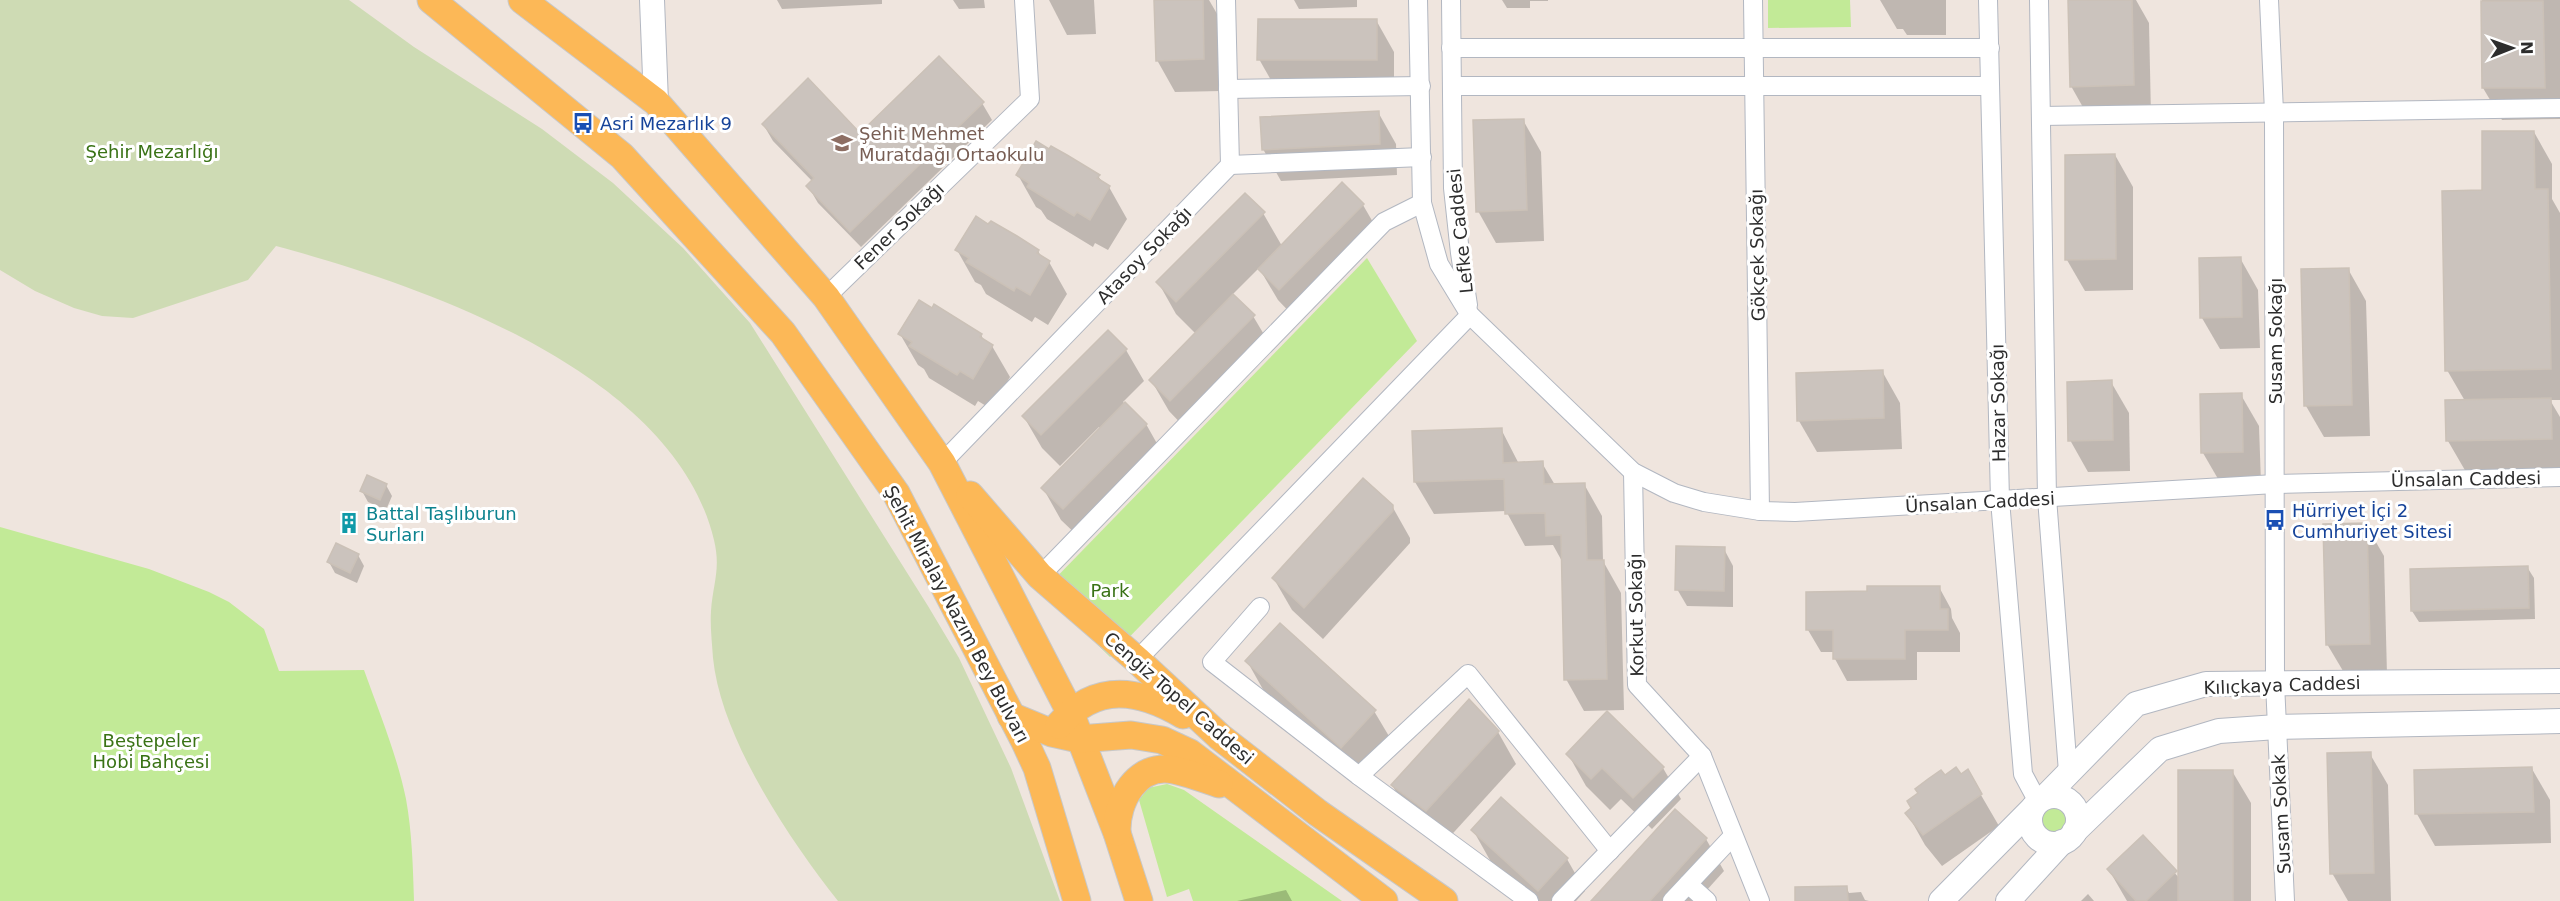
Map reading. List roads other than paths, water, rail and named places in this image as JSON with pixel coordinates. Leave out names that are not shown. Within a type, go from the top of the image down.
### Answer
[{"type":"main road","name":"Şehit Miralay Nazım Bey Bulvarı","points":[[431,0],[622,156],[783,333],[896,493],[1011,716],[1037,768],[1074,898]]},
{"type":"main road","points":[[522,0],[656,102],[826,297],[942,463],[1070,712],[1117,833],[1139,901]]},
{"type":"main road","name":"Cengiz Topel Caddesi","points":[[942,463],[1040,576],[1137,660],[1220,737],[1318,813],[1444,901]]},
{"type":"main road","points":[[1037,768],[1052,734],[1070,712],[1082,703],[1100,696],[1130,694],[1159,701],[1220,737]]},
{"type":"main road","name":"Cengiz Topel Caddesi","points":[[1011,716],[1052,734],[1080,740],[1131,735],[1162,740],[1190,753],[1384,901]]},
{"type":"main road","points":[[1117,833],[1117,816],[1121,800],[1130,786],[1142,776],[1156,770],[1172,769],[1237,789]]},
{"type":"street","points":[[652,0],[656,102]]},
{"type":"street","name":"Fener Sokağı","points":[[826,297],[1030,99],[1024,0]]},
{"type":"street","points":[[1235,0],[1226,0],[1230,165],[1422,157]]},
{"type":"street","name":"Lefke Caddesi","points":[[1418,0],[1422,203],[1439,264],[1470,315]]},
{"type":"street","name":"Lefke Caddesi","points":[[1451,0],[1453,188],[1470,315]]},
{"type":"street","name":"Gökçek Sokağı","points":[[1753,0],[1760,511]]},
{"type":"street","name":"Hazar Sokağı","points":[[1988,0],[2000,500],[2023,774],[2039,802]]},
{"type":"street","points":[[2039,0],[2047,498],[2068,772]]},
{"type":"street","name":"Susam Sokağı","points":[[2269,0],[2274,112],[2275,683]]},
{"type":"street","points":[[1451,48],[1990,48]]},
{"type":"street","points":[[1228,89],[1420,86]]},
{"type":"street","points":[[1452,86],[1990,86]]},
{"type":"street","points":[[2041,116],[2560,108]]},
{"type":"street","name":"Atasoy Sokağı","points":[[942,463],[1230,165]]},
{"type":"street","points":[[1040,576],[1384,222],[1422,203]]},
{"type":"street","points":[[1137,660],[1470,315]]},
{"type":"street","name":"Ünsalan Caddesi","points":[[1470,315],[1633,472],[1674,493],[1704,502],[1760,511],[1795,512],[2276,484],[2560,477]]},
{"type":"street","name":"Korkut Sokağı","points":[[1633,472],[1637,686],[1702,756],[1732,837],[1760,901]]},
{"type":"street","points":[[1260,608],[1212,662],[1359,776],[1529,901]]},
{"type":"street","points":[[1359,776],[1468,674],[1610,850]]},
{"type":"street","name":"Kılıçkaya Caddesi","points":[[1941,901],[2136,704],[2206,684],[2560,681]]},
{"type":"street","name":"Susam Sokak","points":[[2275,683],[2285,901]]},
{"type":"street","points":[[2016,897],[2068,837],[2160,749],[2219,731],[2277,727],[2560,721]]},
{"type":"street","points":[[1561,901],[1702,756]]},
{"type":"street","points":[[2054,796],[2069,801],[2077,815],[2068,837],[2046,843],[2033,832],[2030,824],[2039,802],[2054,796]]},
{"type":"street","points":[[1672,901],[1732,837]]},
{"type":"street","points":[[1688,884],[1707,901]]},
{"type":"place","name":"Asri Mezarlık 9","points":[[583,123]]},
{"type":"place","name":"Şehit Mehmet Muratdağı Ortaokulu","points":[[842,143]]},
{"type":"place","name":"Hürriyet İçi 2 Cumhuriyet Sitesi","points":[[2275,520]]},
{"type":"place","name":"Battal Taşlıburun Surları","points":[[349,523]]},
{"type":"park label","name":"Şehir Mezarlığı","points":[[152,151]]},
{"type":"park label","name":"Park","points":[[1110,590]]},
{"type":"park label","name":"Beştepeler Hobi Bahçesi","points":[[151,750]]}]
